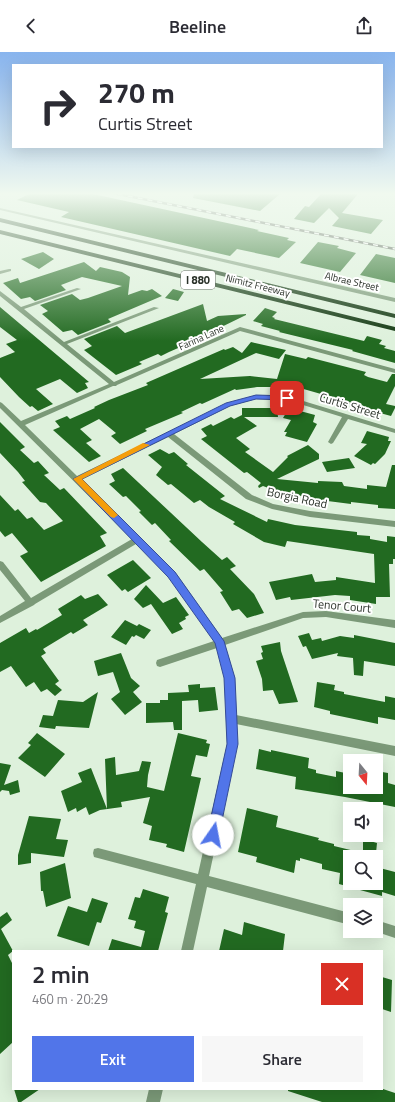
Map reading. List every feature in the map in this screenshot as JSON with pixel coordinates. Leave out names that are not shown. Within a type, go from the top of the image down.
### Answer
[{"type":"highway","name":"Nimitz Freeway","points":[[45,243],[395,329]]},
{"type":"highway","name":"I 880","points":[[61,243],[395,325]]},
{"type":"highway","name":"Nimitz Freeway","points":[[95,243],[395,316]]},
{"type":"street","name":"Albrae Street","points":[[150,243],[395,300]]},
{"type":"street","points":[[0,273],[9,270]]},
{"type":"street","points":[[20,309],[79,289]]},
{"type":"street","points":[[0,293],[114,385]]},
{"type":"street","points":[[63,344],[156,308]]},
{"type":"street","name":"Farina Lane","points":[[21,424],[114,385],[240,329],[395,371]]},
{"type":"street","name":"Curtis Street","points":[[77,479],[228,404],[256,397],[287,398],[395,431]]},
{"type":"street","points":[[0,404],[172,574],[219,641],[230,678],[232,744],[187,950]]},
{"type":"street","points":[[331,442],[346,416]]},
{"type":"street","name":"Borgia Road","points":[[169,434],[249,497],[260,502],[310,514],[395,524]]},
{"type":"street","points":[[0,620],[138,539]]},
{"type":"street","points":[[0,564],[30,603]]},
{"type":"street","name":"Tenor Court","points":[[160,663],[219,641],[303,615],[326,614],[395,624]]},
{"type":"street","points":[[232,719],[395,751]]},
{"type":"street","points":[[98,853],[343,918]]},
{"type":"street","points":[[383,928],[395,932]]},
{"type":"street","points":[[153,1102],[156,1090]]},
{"type":"building","points":[[174,243],[295,243],[279,258],[237,249],[230,256]]},
{"type":"building","points":[[317,243],[339,246],[337,248],[356,253],[340,272],[300,263]]},
{"type":"building","points":[[43,252],[54,259],[39,269],[21,259]]},
{"type":"building","points":[[376,254],[395,258],[395,283],[360,275]]},
{"type":"building","points":[[84,262],[96,271],[100,267],[122,272],[130,277],[128,295],[142,290],[147,291],[152,289],[162,296],[108,319],[111,322],[78,335],[72,330],[63,332],[42,314],[48,311],[40,305],[72,294],[80,300],[122,286],[82,277],[61,285],[66,290],[35,301],[30,297],[21,299],[3,283],[18,278],[20,283]]},
{"type":"building","points":[[173,289],[184,292],[178,301],[165,298]]},
{"type":"building","points":[[203,304],[207,321],[218,316],[246,315],[207,334],[208,335],[161,356],[158,354],[139,362],[142,364],[116,375],[84,350],[92,346],[84,339],[117,326],[125,333]]},
{"type":"building","points":[[0,307],[89,382],[85,383],[88,388],[77,393],[60,379],[36,389],[53,404],[38,411],[32,406],[30,407],[19,397],[0,377],[0,358],[15,352],[6,344],[17,340],[0,327]]},
{"type":"building","points":[[265,308],[277,312],[272,317],[275,318],[274,319],[364,341],[367,336],[382,340],[379,344],[386,346],[384,348],[395,351],[395,363],[352,351],[353,350],[279,332],[280,331],[261,326],[263,324],[253,321]]},
{"type":"building","points":[[251,342],[286,350],[279,359],[256,353],[200,379],[250,376],[277,379],[285,354],[306,359],[308,357],[366,372],[364,375],[368,377],[387,382],[392,374],[395,374],[395,386],[386,404],[395,406],[395,408],[391,416],[379,414],[360,409],[361,407],[320,397],[321,394],[300,388],[298,391],[274,387],[235,389],[202,404],[200,403],[181,412],[183,413],[145,429],[147,431],[120,444],[111,436],[116,433],[99,419],[80,429],[92,440],[86,443],[101,456],[89,462],[53,430],[60,427],[55,421],[67,416],[70,419],[109,400],[148,385],[146,383],[224,349],[233,347],[242,353]]},
{"type":"building","points":[[242,408],[277,408],[278,417],[244,417],[257,426],[236,438],[250,449],[245,452],[273,472],[288,457],[287,456],[308,445],[319,454],[319,459],[277,479],[318,483],[318,481],[342,482],[344,486],[367,489],[367,485],[386,487],[392,465],[395,465],[395,509],[378,508],[378,505],[351,502],[351,504],[304,498],[305,496],[283,495],[270,491],[271,489],[263,486],[259,488],[258,486],[261,483],[247,472],[244,473],[201,439],[207,436],[201,429],[211,424],[213,426],[231,417],[234,419],[242,415]]},
{"type":"building","points":[[289,408],[315,415],[313,422],[317,424],[307,442],[285,436],[287,432],[284,432],[291,420],[283,418]]},
{"type":"building","points":[[0,422],[25,447],[20,450],[34,463],[38,461],[49,473],[44,475],[60,490],[64,488],[107,533],[100,536],[106,546],[41,582],[20,556],[28,552],[12,533],[5,537],[0,531],[0,495],[15,511],[18,509],[27,519],[32,517],[44,530],[63,521],[46,503],[40,502],[22,482],[25,481],[18,472],[0,453]]},
{"type":"building","points":[[367,431],[389,437],[388,441],[391,441],[385,454],[375,464],[373,463],[371,465],[354,456],[367,444],[361,443]]},
{"type":"building","points":[[160,449],[169,454],[174,452],[188,464],[186,465],[225,496],[220,499],[267,522],[268,519],[295,525],[357,532],[357,535],[370,536],[370,539],[387,542],[387,536],[395,537],[395,559],[393,559],[393,564],[389,564],[390,597],[376,597],[376,604],[350,600],[350,596],[335,595],[291,600],[290,597],[276,600],[269,582],[312,574],[315,582],[336,580],[336,577],[375,583],[374,554],[287,541],[285,547],[264,542],[233,524],[235,522],[200,500],[194,503],[171,484],[168,485],[156,475],[162,467],[148,455]]},
{"type":"building","points":[[349,458],[355,468],[327,472],[322,462]]},
{"type":"building","points":[[123,468],[222,560],[227,557],[236,566],[230,569],[254,594],[264,613],[247,618],[239,609],[232,611],[220,592],[223,591],[204,569],[200,571],[169,541],[171,540],[155,523],[152,525],[126,496],[123,497],[109,484],[115,481],[111,474]]},
{"type":"building","points":[[133,560],[151,578],[128,592],[125,589],[122,591],[107,575]]},
{"type":"building","points":[[146,585],[163,603],[176,597],[189,615],[185,617],[186,619],[179,623],[183,629],[172,634],[151,604],[143,608],[134,599]]},
{"type":"building","points":[[98,594],[108,605],[83,620],[88,625],[73,634],[71,632],[43,649],[46,653],[41,656],[59,681],[55,684],[62,690],[55,696],[47,689],[41,692],[34,682],[26,687],[11,666],[0,672],[0,643],[26,628],[29,633],[36,629],[37,630],[62,615],[58,609],[81,595],[85,599]]},
{"type":"building","points":[[125,620],[137,626],[139,624],[151,630],[144,639],[136,635],[134,637],[132,636],[126,645],[111,637]]},
{"type":"building","points":[[309,633],[312,640],[321,638],[322,641],[340,636],[354,638],[354,635],[395,643],[395,666],[364,661],[363,676],[354,675],[353,658],[337,656],[338,653],[312,659],[306,646],[303,647],[298,636]]},
{"type":"building","points":[[280,642],[281,651],[298,702],[279,704],[273,690],[263,691],[262,679],[256,661],[263,659],[261,646]]},
{"type":"building","points":[[121,653],[131,678],[140,686],[133,692],[142,702],[125,715],[111,699],[120,692],[113,672],[98,676],[94,661]]},
{"type":"building","points":[[317,682],[335,685],[334,690],[344,692],[344,694],[385,702],[385,696],[395,698],[395,720],[378,717],[378,724],[330,714],[330,711],[314,707]]},
{"type":"building","points":[[200,684],[200,688],[215,687],[218,710],[199,712],[198,700],[182,701],[182,730],[174,730],[173,722],[146,723],[146,703],[160,703],[160,700],[168,700],[168,693],[189,692],[188,685]]},
{"type":"building","points":[[98,692],[89,728],[56,726],[55,729],[39,727],[43,715],[53,716],[58,700],[83,702]]},
{"type":"building","points":[[37,733],[65,754],[45,777],[18,758],[31,745],[28,743]]},
{"type":"building","points":[[178,733],[207,740],[206,743],[210,744],[207,757],[196,755],[191,776],[201,778],[184,852],[166,847],[167,844],[149,840],[152,826],[143,823],[150,797],[121,802],[122,807],[100,810],[89,815],[86,807],[77,812],[76,808],[68,812],[61,791],[82,782],[78,773],[91,768],[107,809],[105,759],[115,757],[116,775],[139,771],[142,761],[151,762],[147,787],[164,791]]},
{"type":"building","points":[[259,749],[309,758],[308,768],[316,770],[316,773],[336,777],[336,771],[343,772],[343,794],[383,794],[383,772],[388,773],[388,783],[395,785],[395,807],[383,805],[383,802],[370,802],[295,789],[296,777],[256,769]]},
{"type":"building","points":[[0,763],[11,765],[4,785],[18,780],[20,792],[10,795],[9,791],[2,790],[0,792]]},
{"type":"building","points":[[247,808],[278,816],[276,827],[319,838],[318,840],[350,850],[343,850],[343,885],[339,884],[340,873],[322,869],[322,864],[300,858],[300,861],[296,860],[294,873],[256,862],[257,857],[238,852]]},
{"type":"building","points":[[29,816],[61,819],[56,839],[68,840],[64,857],[31,853],[31,863],[18,865],[18,855]]},
{"type":"building","points":[[363,842],[377,843],[376,850],[363,850]]},
{"type":"building","points":[[65,863],[71,898],[46,907],[43,891],[41,891],[40,872]]},
{"type":"building","points":[[383,869],[395,872],[395,896],[382,892],[382,896],[360,890],[383,890]]},
{"type":"building","points":[[143,889],[169,897],[165,912],[168,913],[158,950],[108,950],[112,939],[141,947],[145,931],[134,928],[136,921],[128,919],[135,897],[140,898]]},
{"type":"building","points":[[92,898],[108,903],[101,923],[97,922],[89,946],[57,936],[68,906],[87,912]]},
{"type":"building","points":[[7,912],[12,920],[1,929],[12,950],[8,955],[12,963],[12,1043],[0,1054],[0,917]]},
{"type":"building","points":[[244,922],[285,934],[283,950],[219,950],[224,929],[242,935]]},
{"type":"building","points":[[383,977],[392,980],[391,1012],[383,1009]]},
{"type":"building","points":[[383,1089],[395,1093],[395,1102],[322,1102],[288,1091]]},
{"type":"building","points":[[14,1090],[39,1090],[21,1102],[18,1102]]},
{"type":"railway","points":[[365,243],[395,249]]},
{"type":"slow traffic","points":[[114,515],[77,479],[146,445]]},
{"type":"route","points":[[213,835],[232,744],[230,678],[219,641],[172,574],[77,479],[228,404],[256,397],[287,398]]}]
